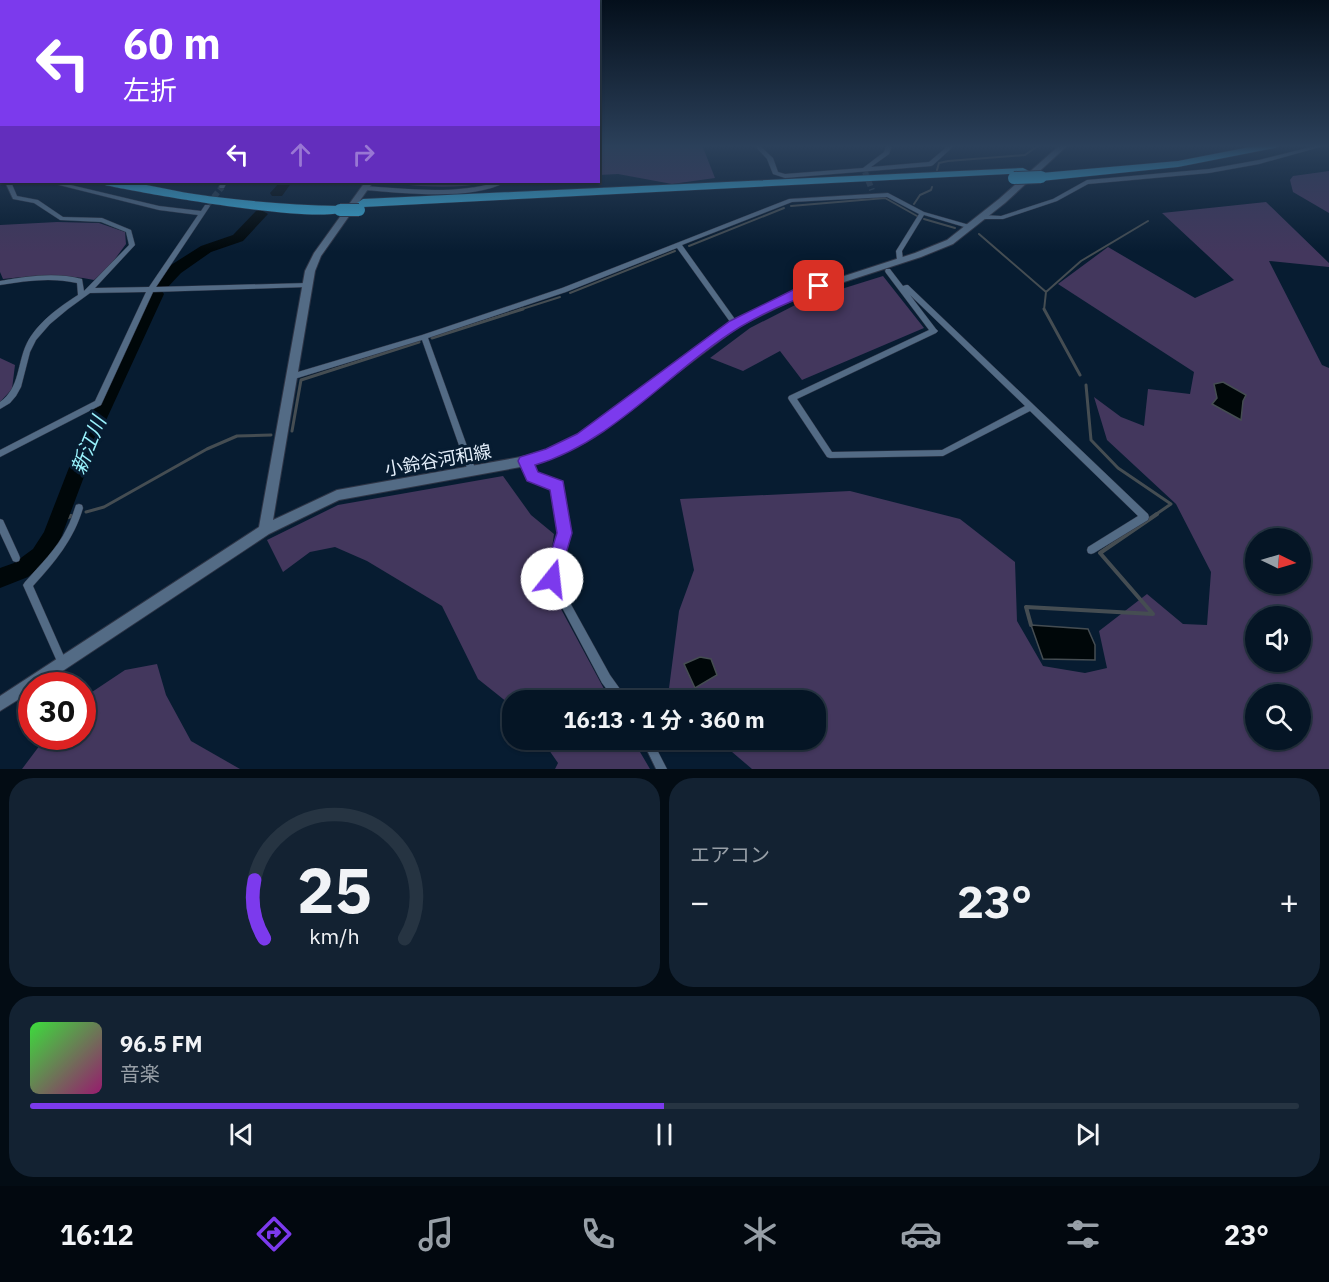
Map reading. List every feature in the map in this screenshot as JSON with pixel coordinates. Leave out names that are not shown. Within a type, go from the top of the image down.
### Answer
[{"type":"highway","points":[[114,183],[204,200],[279,208],[361,207],[881,181]]},
{"type":"highway","points":[[150,183],[255,198],[343,207]]},
{"type":"main road","name":"小鈴谷河和線","points":[[0,704],[264,530],[337,495],[526,461],[549,454],[582,439],[735,324],[798,294],[886,268],[900,260],[950,242],[971,227],[1023,181]]},
{"type":"main road","points":[[264,530],[307,285],[317,255],[366,185]]},
{"type":"street","points":[[982,217],[1000,218],[1055,200],[1087,182],[1099,181]]},
{"type":"street","points":[[8,183],[15,198],[36,201],[62,219],[102,220],[129,231],[132,245],[89,291]]},
{"type":"street","points":[[57,183],[159,208],[201,213]]},
{"type":"street","points":[[366,185],[436,192],[469,190],[499,183]]},
{"type":"street","points":[[291,377],[424,337],[564,290],[791,200],[873,193],[888,195],[922,213],[971,227]]},
{"type":"street","points":[[0,454],[98,403],[151,289],[207,206]]},
{"type":"street","points":[[900,260],[898,251],[922,213]]},
{"type":"street","points":[[678,244],[735,324]]},
{"type":"street","points":[[886,268],[1145,517],[1091,550]]},
{"type":"street","points":[[886,268],[934,331],[792,398],[830,455],[943,453],[1031,406]]},
{"type":"street","points":[[0,283],[31,278],[71,279],[80,281],[81,294]]},
{"type":"street","points":[[0,406],[16,390],[30,342],[81,294],[89,291],[307,285]]},
{"type":"street","points":[[424,337],[472,471]]},
{"type":"street","points":[[526,461],[532,477],[557,486],[564,533],[552,579],[614,690]]},
{"type":"street","points":[[62,663],[28,585],[57,553],[76,521],[79,508]]},
{"type":"street","points":[[0,523],[16,558]]},
{"type":"street","points":[[652,750],[662,769]]},
{"type":"shaded area","points":[[655,181],[694,181],[672,184]]},
{"type":"shaded area","points":[[1290,181],[1329,181],[1329,213],[1293,192]]},
{"type":"shaded area","points":[[398,183],[483,183],[443,187]]},
{"type":"shaded area","points":[[1266,202],[1329,263],[1329,267],[1269,261],[1322,365],[1329,368],[1329,769],[752,769],[730,750],[826,750],[826,690],[669,690],[679,611],[694,570],[680,499],[850,491],[960,519],[1015,562],[1017,621],[1043,666],[1085,673],[1107,668],[1099,631],[1147,594],[1183,624],[1207,625],[1211,572],[1176,504],[1107,440],[1094,397],[1121,417],[1144,426],[1148,389],[1190,394],[1194,372],[1058,284],[1108,247],[1195,298],[1234,280],[1162,213]]},
{"type":"shaded area","points":[[57,222],[99,223],[125,232],[126,244],[109,267],[94,280],[48,276],[3,279],[0,272],[0,225]]},
{"type":"shaded area","points":[[883,276],[924,328],[802,380],[780,351],[743,371],[710,358],[750,328],[803,301]]},
{"type":"shaded area","points":[[0,358],[15,365],[12,389],[0,402]]},
{"type":"shaded area","points":[[1223,382],[1246,395],[1241,420],[1212,404],[1217,398],[1214,384]]},
{"type":"shaded area","points":[[503,476],[531,515],[554,534],[547,583],[605,690],[502,690],[502,698],[478,679],[442,606],[367,561],[335,547],[310,552],[283,572],[267,540],[338,505]]},
{"type":"shaded area","points":[[1031,625],[1088,629],[1095,645],[1095,660],[1043,659]]},
{"type":"shaded area","points":[[700,657],[711,659],[717,675],[695,688],[684,664]]},
{"type":"shaded area","points":[[157,664],[166,695],[191,741],[240,769],[22,769],[36,750],[96,750],[96,689],[125,670]]},
{"type":"shaded area","points":[[549,750],[639,750],[650,769],[555,769],[558,763]]},
{"type":"waterway","name":"新江川","points":[[277,193],[285,183]]},
{"type":"waterway","points":[[914,204],[920,195],[931,190],[932,187]]},
{"type":"waterway","points":[[791,206],[885,198],[917,216]]},
{"type":"waterway","points":[[689,246],[784,208]]},
{"type":"waterway","name":"新江川","points":[[161,285],[176,269],[206,249],[238,238],[261,214]]},
{"type":"waterway","points":[[924,219],[955,228]]},
{"type":"waterway","points":[[1046,292],[1081,261],[1148,221]]},
{"type":"waterway","points":[[979,234],[1046,292]]},
{"type":"waterway","points":[[570,293],[675,251]]},
{"type":"waterway","points":[[1044,309],[1046,292]]},
{"type":"waterway","name":"新江川","points":[[0,578],[21,570],[40,555],[52,537],[93,429],[157,294]]},
{"type":"waterway","points":[[519,310],[560,297]]},
{"type":"waterway","points":[[432,338],[523,309]]},
{"type":"waterway","points":[[1044,309],[1080,375]]},
{"type":"waterway","points":[[292,431],[301,380],[419,342]]},
{"type":"waterway","points":[[1086,385],[1091,440],[1118,468],[1171,504],[1155,515]]},
{"type":"waterway","points":[[86,512],[104,507],[207,449],[237,436],[271,435]]},
{"type":"waterway","points":[[1031,625],[1026,607],[1153,614],[1100,553],[1157,514]]},
{"type":"waterway","points":[[59,520],[71,516]]},
{"type":"tunnel","points":[[868,181],[872,190]]},
{"type":"tunnel","points":[[208,204],[222,187]]},
{"type":"route","points":[[552,579],[564,533],[557,486],[532,477],[526,461],[549,454],[582,439],[712,339],[735,324],[819,286]]}]
